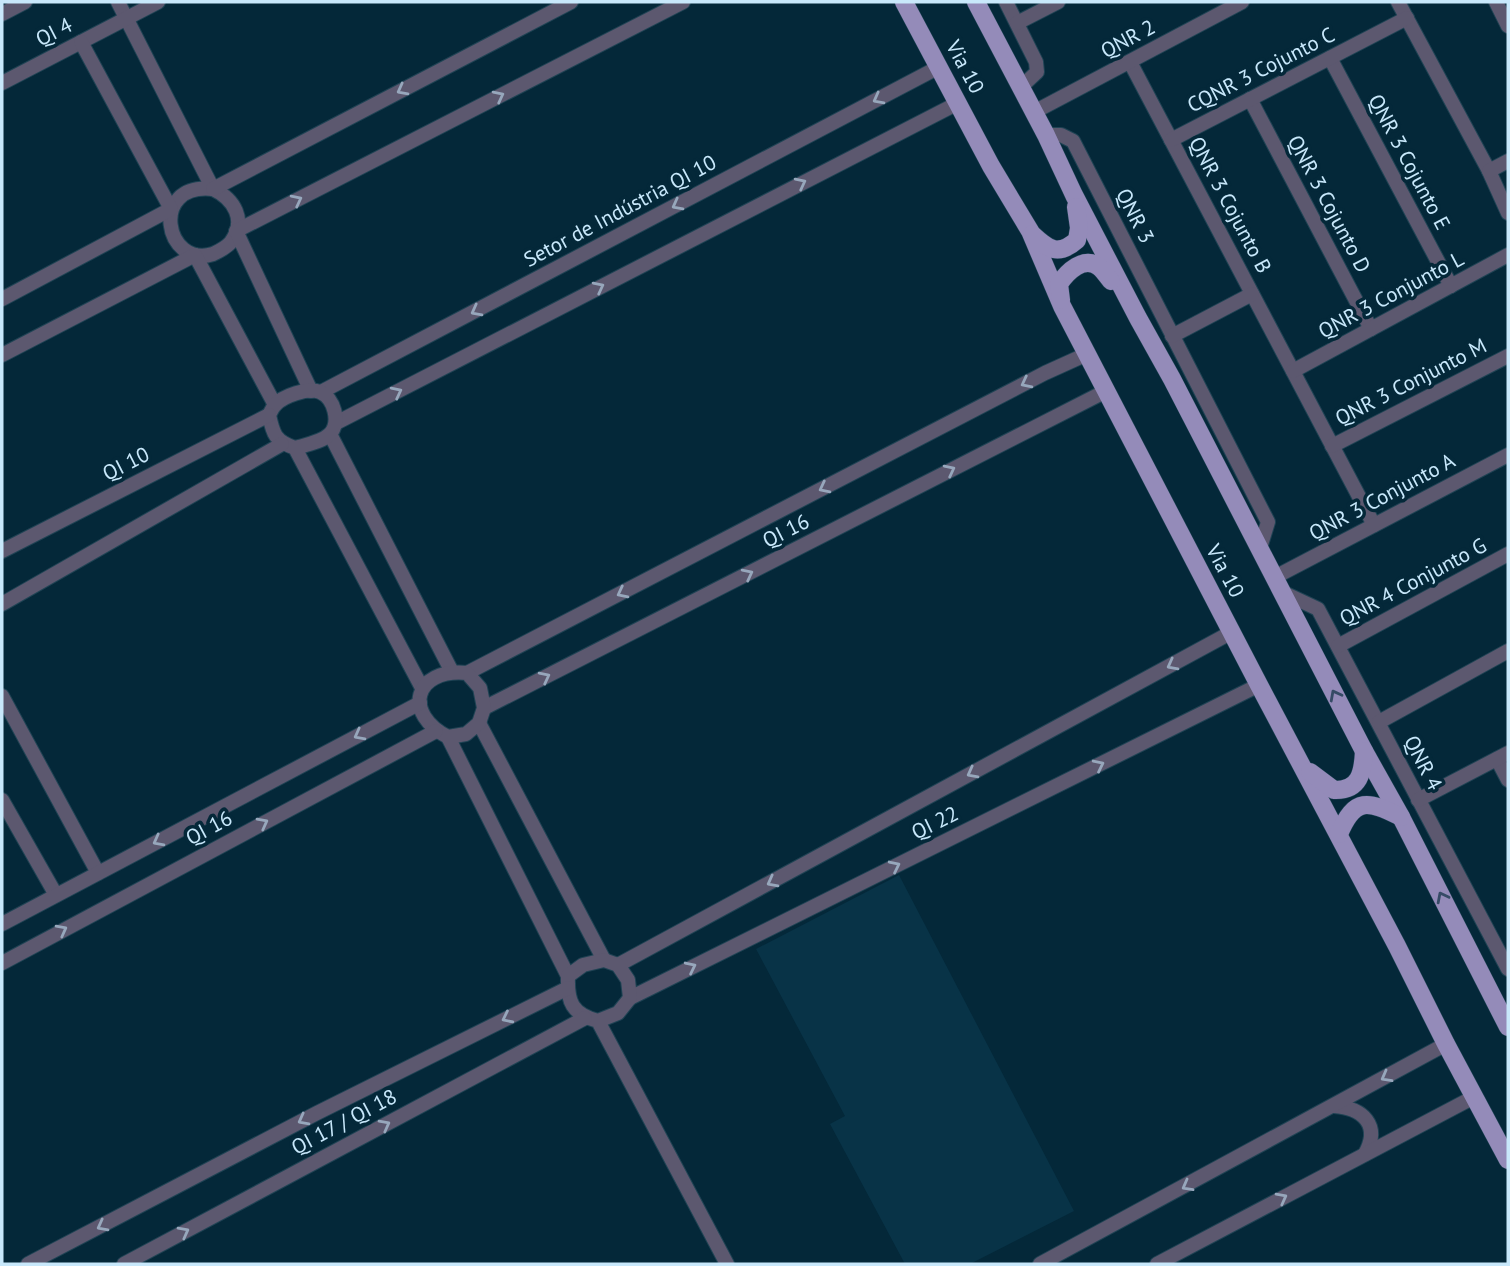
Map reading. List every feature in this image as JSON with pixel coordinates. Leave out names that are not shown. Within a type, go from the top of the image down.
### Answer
[{"type":"main road","name":"Via 10","points":[[904,2],[991,166],[1030,231],[1062,306],[1508,1160]]},
{"type":"main road","name":"Via 10","points":[[976,2],[1508,1027]]},
{"type":"main road","points":[[1030,231],[1045,246],[1061,250],[1070,247],[1077,240],[1079,228],[1074,195]]},
{"type":"main road","points":[[1062,306],[1059,284],[1065,275],[1073,267],[1091,263],[1108,276],[1138,318]]},
{"type":"main road","points":[[1303,765],[1334,790],[1349,788],[1358,781],[1363,767],[1364,751]]},
{"type":"main road","points":[[1339,834],[1346,817],[1357,807],[1372,805],[1401,817]]},
{"type":"street","points":[[2,14],[25,2]]},
{"type":"street","points":[[118,2],[213,189]]},
{"type":"street","name":"QI 4","points":[[2,83],[158,2]]},
{"type":"street","points":[[213,189],[571,2]]},
{"type":"street","points":[[236,231],[683,2]]},
{"type":"street","points":[[1006,2],[1036,62],[1035,76],[1021,87]]},
{"type":"street","points":[[1017,23],[1058,2]]},
{"type":"street","name":"QNR 2","points":[[1034,111],[1242,2]]},
{"type":"street","points":[[1398,2],[1489,172],[1508,213]]},
{"type":"street","points":[[1496,2],[1508,26]]},
{"type":"street","name":"CQNR 3 Cojunto C","points":[[1171,140],[1407,18]]},
{"type":"street","points":[[80,42],[172,209]]},
{"type":"street","name":"QNR 3 Cojunto E","points":[[1330,58],[1451,286]]},
{"type":"street","name":"QNR 3 Cojunto B","points":[[1130,62],[1252,294]]},
{"type":"street","name":"Setor de Indústria QI 10","points":[[316,391],[939,67]]},
{"type":"street","name":"QNR 3 Cojunto D","points":[[1250,99],[1371,329]]},
{"type":"street","points":[[2,604],[288,446],[314,442],[333,428],[958,103]]},
{"type":"street","name":"QNR 3","points":[[1046,135],[1061,135],[1073,141],[1268,522],[1260,548]]},
{"type":"street","points":[[1489,172],[1508,161]]},
{"type":"street","points":[[2,355],[195,255],[220,251],[230,243],[236,231],[237,216],[233,204],[225,194],[213,189],[201,187],[188,191],[178,198],[172,209],[169,223],[173,237],[182,248],[195,255],[272,410],[272,430],[288,446],[422,688],[420,703],[426,720],[442,734],[568,982],[572,1006],[591,1019],[727,1264]]},
{"type":"street","points":[[2,299],[172,209]]},
{"type":"street","points":[[236,231],[316,391],[333,405],[333,428],[459,673],[480,688],[484,708],[479,723],[466,734],[442,734]]},
{"type":"street","name":"QNR 3 Conjunto L","points":[[1293,371],[1508,255]]},
{"type":"street","points":[[1172,336],[1252,294]]},
{"type":"street","name":"QNR 3 Conjunto M","points":[[1252,294],[1374,525]]},
{"type":"street","points":[[422,688],[438,675],[459,673],[1087,354]]},
{"type":"street","name":"QNR 3 Conjunto M","points":[[1332,446],[1508,356]]},
{"type":"street","points":[[272,410],[289,395],[316,391]]},
{"type":"street","name":"QI 16","points":[[484,708],[1107,391]]},
{"type":"street","name":"QI 10","points":[[2,551],[272,410]]},
{"type":"street","name":"QNR 3 Conjunto A","points":[[1280,585],[1374,525],[1508,455]]},
{"type":"street","name":"QNR 4 Conjunto G","points":[[1338,646],[1508,554]]},
{"type":"street","name":"QNR 4","points":[[1280,585],[1318,609],[1508,969]]},
{"type":"street","points":[[27,1264],[568,982],[583,965],[611,962],[1232,632]]},
{"type":"street","points":[[1379,722],[1508,651]]},
{"type":"street","name":"QI 22","points":[[630,998],[1259,685]]},
{"type":"street","points":[[2,696],[98,873]]},
{"type":"street","points":[[2,924],[420,703]]},
{"type":"street","points":[[479,723],[611,962],[628,981],[630,998],[618,1013],[591,1019]]},
{"type":"street","name":"QI 16","points":[[2,963],[442,734]]},
{"type":"street","points":[[1418,800],[1503,756],[1508,780]]},
{"type":"street","points":[[2,800],[57,895]]},
{"type":"street","name":"QI 17 / QI 18","points":[[124,1264],[591,1019]]},
{"type":"street","points":[[1040,1264],[1446,1044]]},
{"type":"street","points":[[1157,1264],[1474,1097]]},
{"type":"street","points":[[1334,1106],[1346,1107],[1366,1117],[1370,1124],[1371,1139],[1365,1154]]},
{"type":"shaded area","points":[[899,875],[1074,1211],[970,1264],[905,1264],[830,1124],[845,1116],[756,949]]}]
